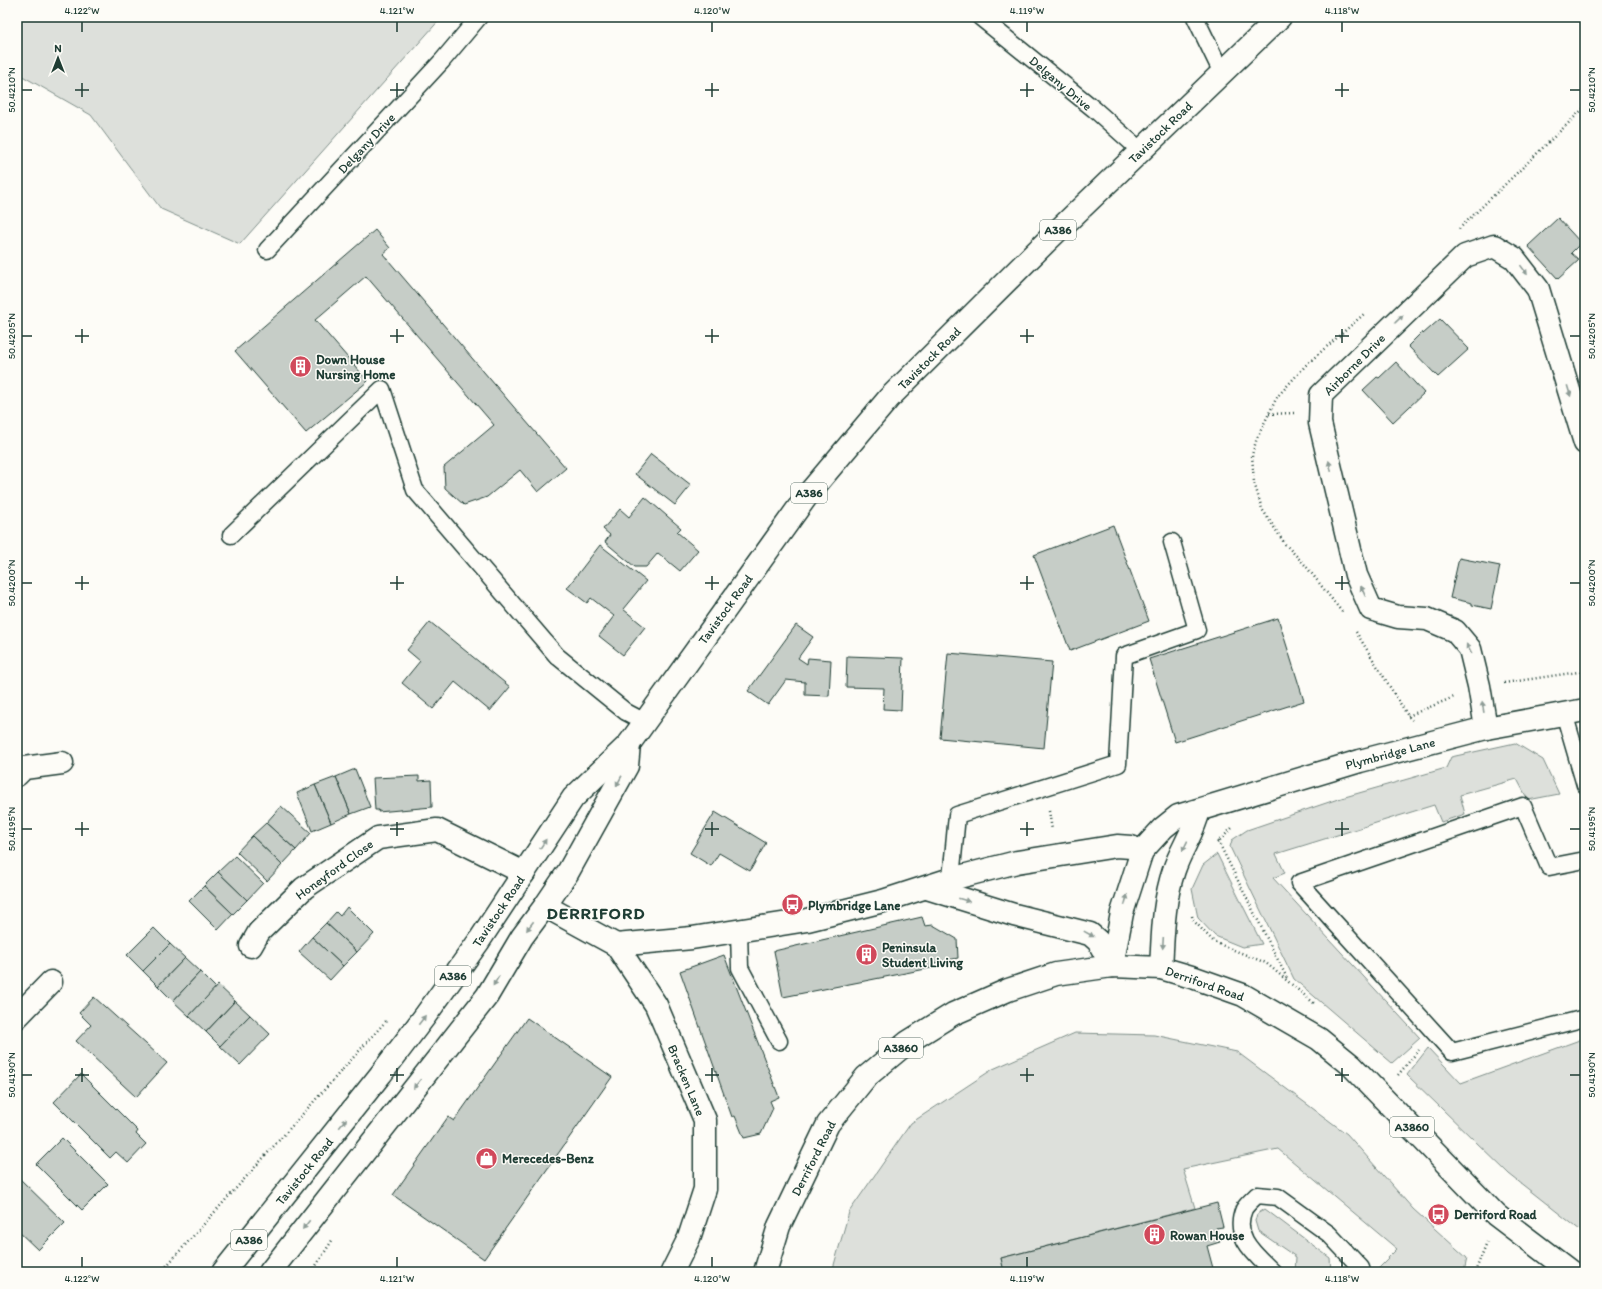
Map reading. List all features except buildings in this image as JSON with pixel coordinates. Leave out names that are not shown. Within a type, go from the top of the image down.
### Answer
[{"type":"main road","name":"Tavistock Road","points":[[223,1272],[386,1069],[479,941],[573,798],[629,744],[809,493],[888,398],[1046,242],[1280,17]]},
{"type":"main road","name":"Airborne Drive","points":[[1486,728],[1479,686],[1470,649],[1456,632],[1427,619],[1398,617],[1371,609],[1356,575],[1350,552],[1320,423],[1321,396],[1465,256],[1494,246],[1514,258],[1538,289],[1585,443]]},
{"type":"main road","name":"Plymbridge Lane","points":[[1112,966],[1122,913],[1142,851],[1163,828],[1178,816],[1360,761],[1486,728],[1575,711]]},
{"type":"main road","name":"A386","points":[[270,1272],[487,996],[522,937],[568,872],[627,766],[629,744]]},
{"type":"main road","points":[[17,775],[24,768],[62,763]]},
{"type":"main road","points":[[1161,968],[1167,896],[1174,870],[1195,827],[1199,810]]},
{"type":"main road","name":"Honeyford Close","points":[[251,946],[259,932],[304,888],[378,838],[437,830],[524,873]]},
{"type":"main road","points":[[545,906],[616,945],[692,938],[807,920],[883,902],[951,879],[1017,862],[1117,846],[1131,847],[1142,851]]},
{"type":"main road","points":[[927,888],[1014,915],[1090,934],[1098,941],[1112,966]]},
{"type":"main road","name":"Bracken Lane","points":[[616,945],[656,1006],[705,1120],[705,1189],[689,1238],[672,1272]]},
{"type":"main road","name":"Derriford Road","points":[[765,1272],[779,1226],[828,1124],[866,1077],[908,1042],[960,1011],[1008,990],[1056,974],[1112,966],[1161,968],[1195,978],[1243,995],[1319,1039],[1351,1065],[1496,1215],[1571,1272]]},
{"type":"main road","points":[[17,1017],[51,982]]},
{"type":"lane","name":"Delgany Drive","points":[[267,250],[442,61],[479,17]]},
{"type":"lane","name":"Delgany Drive","points":[[980,17],[1094,109],[1141,151]]},
{"type":"lane","points":[[1195,17],[1222,73]]},
{"type":"lane","points":[[231,535],[382,389],[415,490],[557,656],[626,712],[645,722]]},
{"type":"lane","points":[[951,879],[957,815],[1118,764],[1124,656],[1197,630],[1172,542]]},
{"type":"lane","points":[[1575,711],[1585,785]]},
{"type":"lane","points":[[1585,860],[1549,867],[1522,806],[1299,883],[1452,1052],[1585,1018]]},
{"type":"lane","points":[[739,931],[740,968],[779,1041]]},
{"type":"lane","points":[[1272,1272],[1245,1242],[1240,1224],[1245,1208],[1257,1195],[1278,1197],[1323,1229],[1361,1268],[1362,1272]]},
{"type":"path","points":[[1456,232],[1585,107]]},
{"type":"path","points":[[1344,615],[1305,565],[1285,544],[1262,509],[1254,482],[1252,455],[1257,438],[1277,398],[1307,364],[1367,311]]},
{"type":"path","points":[[1353,627],[1408,716],[1434,742]]},
{"type":"path","points":[[1408,716],[1479,686],[1585,671]]},
{"type":"path","points":[[1045,787],[1056,855]]},
{"type":"path","points":[[1218,841],[1289,982]]},
{"type":"path","points":[[161,1272],[388,1018]]},
{"type":"path","points":[[1382,1096],[1433,1032]]},
{"type":"path","points":[[1475,1272],[1496,1215]]},
{"type":"shaded area","points":[[17,17],[442,17],[240,244],[161,209],[91,115],[17,73]]},
{"type":"shaded area","points":[[1515,743],[1543,760],[1559,794],[1528,800],[1517,779],[1460,795],[1465,814],[1441,822],[1434,805],[1276,854],[1285,873],[1273,878],[1420,1038],[1392,1063],[1294,979],[1230,847],[1232,840],[1247,830],[1338,799],[1446,768],[1451,757]]},
{"type":"shaded area","points":[[1217,854],[1262,944],[1242,947],[1215,936],[1198,918],[1192,889],[1203,865]]},
{"type":"shaded area","points":[[1075,1033],[1154,1035],[1237,1052],[1347,1134],[1413,1209],[1467,1258],[1464,1272],[1377,1272],[1377,1269],[1397,1249],[1278,1149],[1183,1169],[1195,1208],[1001,1258],[1004,1272],[832,1272],[849,1212],[911,1123],[993,1069]]},
{"type":"shaded area","points":[[1585,1038],[1585,1234],[1509,1174],[1407,1075],[1428,1048],[1461,1083]]},
{"type":"shaded area","points":[[1265,1209],[1330,1258],[1331,1272],[1295,1272],[1296,1257],[1258,1231],[1255,1221],[1257,1214]]},
{"type":"place","name":"Down House Nursing Home","points":[[301,366]]},
{"type":"place","name":"Plymbridge Lane","points":[[792,905]]},
{"type":"place","name":"Peninsula Student Living","points":[[866,954]]},
{"type":"place","name":"Merecedes-Benz","points":[[487,1158]]},
{"type":"place","name":"Derriford Road","points":[[1439,1214]]},
{"type":"place","name":"Rowan House","points":[[1154,1235]]},
{"type":"district","name":"DERRIFORD","points":[[596,913]]}]
